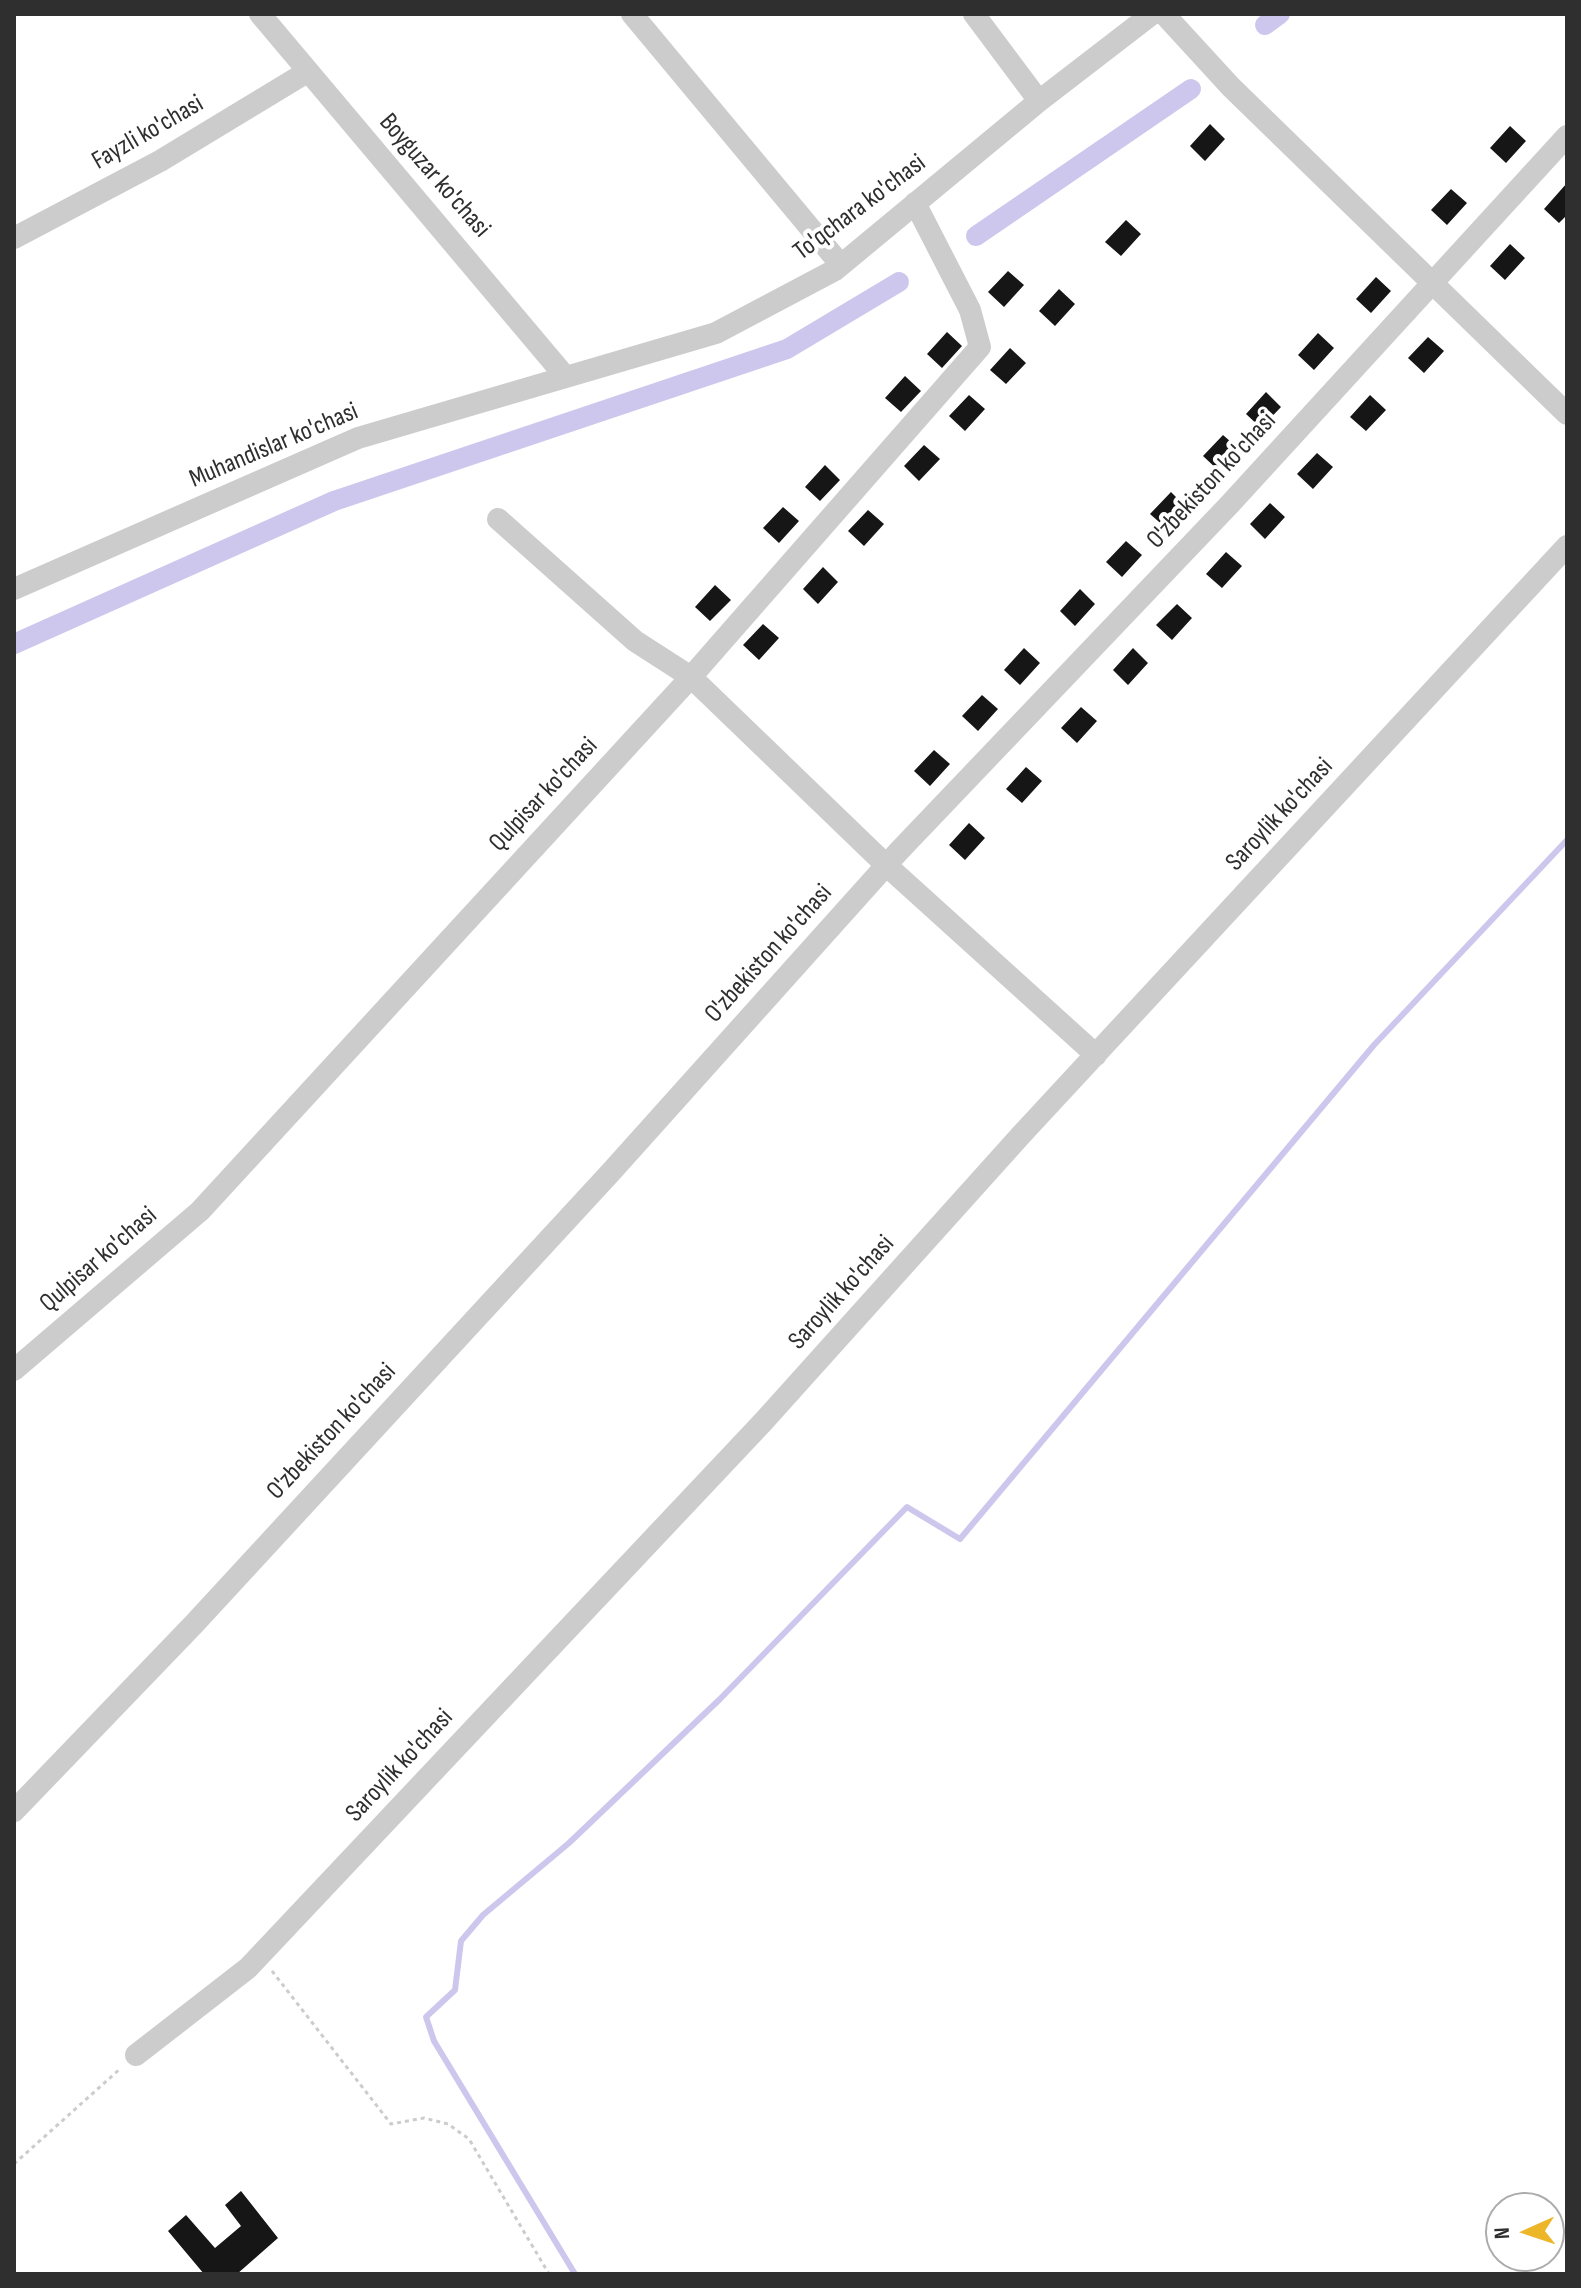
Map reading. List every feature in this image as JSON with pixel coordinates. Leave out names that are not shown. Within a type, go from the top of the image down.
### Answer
[{"type":"street","name":"Boyguzar ko'chasi","points":[[260,14],[564,375]]},
{"type":"street","points":[[632,14],[841,265]]},
{"type":"street","points":[[974,14],[1039,101]]},
{"type":"street","name":"To'qchara ko'chasi","points":[[564,375],[716,333],[841,265],[1039,101],[1152,14]]},
{"type":"street","points":[[1164,14],[1231,87],[1567,414]]},
{"type":"street","name":"Fayzli ko'chasi","points":[[14,238],[160,161],[307,72]]},
{"type":"street","name":"O'zbekiston ko'chasi","points":[[14,1811],[194,1624],[600,1184],[886,865],[1230,504],[1567,136]]},
{"type":"street","name":"Qulpisar ko'chasi","points":[[14,1370],[200,1211],[691,677],[980,347],[970,310],[915,203]]},
{"type":"street","name":"Muhandislar ko'chasi","points":[[14,589],[358,438],[564,375]]},
{"type":"street","points":[[498,519],[635,641],[691,677],[886,865],[1096,1055]]},
{"type":"street","name":"Saroylik ko'chasi","points":[[136,2055],[260,1955],[763,1422],[1096,1055],[1567,546]]},
{"type":"path","points":[[260,1955],[391,2124],[424,2118],[448,2124],[469,2139],[549,2274]]},
{"type":"path","points":[[14,2164],[136,2055]]},
{"type":"building","points":[[1210,124],[1225,139],[1205,161],[1190,146]]},
{"type":"building","points":[[1510,126],[1526,141],[1506,163],[1490,148]]},
{"type":"building","points":[[1567,183],[1567,215],[1559,223],[1544,209]]},
{"type":"building","points":[[1451,189],[1467,203],[1447,225],[1431,210]]},
{"type":"building","points":[[1126,220],[1141,234],[1121,256],[1105,242]]},
{"type":"building","points":[[1510,244],[1525,258],[1505,280],[1490,266]]},
{"type":"building","points":[[1008,271],[1024,285],[1004,307],[988,292]]},
{"type":"building","points":[[1376,277],[1391,291],[1371,313],[1356,299]]},
{"type":"building","points":[[1059,289],[1075,304],[1055,326],[1039,311]]},
{"type":"building","points":[[947,332],[962,346],[942,368],[927,354]]},
{"type":"building","points":[[1318,333],[1334,348],[1314,370],[1298,355]]},
{"type":"building","points":[[1428,337],[1444,351],[1424,373],[1408,358]]},
{"type":"building","points":[[1010,348],[1026,363],[1006,384],[990,370]]},
{"type":"building","points":[[905,376],[921,391],[901,412],[885,398]]},
{"type":"building","points":[[1266,392],[1281,407],[1261,428],[1246,414]]},
{"type":"building","points":[[969,395],[985,409],[965,431],[949,416]]},
{"type":"building","points":[[1370,395],[1386,410],[1366,431],[1350,417]]},
{"type":"building","points":[[1223,435],[1239,449],[1219,471],[1203,456]]},
{"type":"building","points":[[924,445],[940,459],[919,481],[904,466]]},
{"type":"building","points":[[1317,453],[1333,467],[1313,489],[1297,474]]},
{"type":"building","points":[[825,465],[840,480],[820,501],[805,487]]},
{"type":"building","points":[[1171,492],[1186,507],[1166,528],[1150,514]]},
{"type":"building","points":[[1270,503],[1285,517],[1265,539],[1250,524]]},
{"type":"building","points":[[783,507],[799,521],[779,543],[763,528]]},
{"type":"building","points":[[868,510],[884,524],[864,546],[848,531]]},
{"type":"building","points":[[1126,541],[1142,555],[1122,577],[1106,562]]},
{"type":"building","points":[[1226,552],[1242,566],[1222,588],[1206,574]]},
{"type":"building","points":[[823,567],[838,582],[818,604],[803,589]]},
{"type":"building","points":[[715,585],[731,600],[710,621],[695,607]]},
{"type":"building","points":[[1080,589],[1095,604],[1075,626],[1060,611]]},
{"type":"building","points":[[1177,604],[1192,618],[1172,640],[1156,625]]},
{"type":"building","points":[[763,624],[779,638],[759,660],[743,645]]},
{"type":"building","points":[[1024,648],[1040,663],[1020,685],[1004,670]]},
{"type":"building","points":[[1133,648],[1148,663],[1128,685],[1113,670]]},
{"type":"building","points":[[982,695],[998,709],[978,731],[962,716]]},
{"type":"building","points":[[1081,707],[1097,721],[1077,743],[1061,728]]},
{"type":"building","points":[[934,750],[950,764],[930,786],[914,771]]},
{"type":"building","points":[[1026,767],[1042,781],[1022,803],[1006,789]]},
{"type":"building","points":[[969,823],[985,838],[965,860],[949,845]]},
{"type":"building","points":[[241,2191],[278,2238],[237,2274],[204,2274],[168,2231],[186,2215],[215,2248],[241,2226],[225,2205]]},
{"type":"waterway","points":[[1265,25],[1280,14]]},
{"type":"waterway","points":[[976,236],[1191,89]]},
{"type":"waterway","points":[[14,644],[334,501],[787,349],[899,282]]},
{"type":"waterway","points":[[575,2274],[434,2041],[426,2017],[455,1990],[461,1941],[483,1915],[569,1843],[720,1699],[907,1507],[960,1539],[1374,1045],[1567,840]]}]
